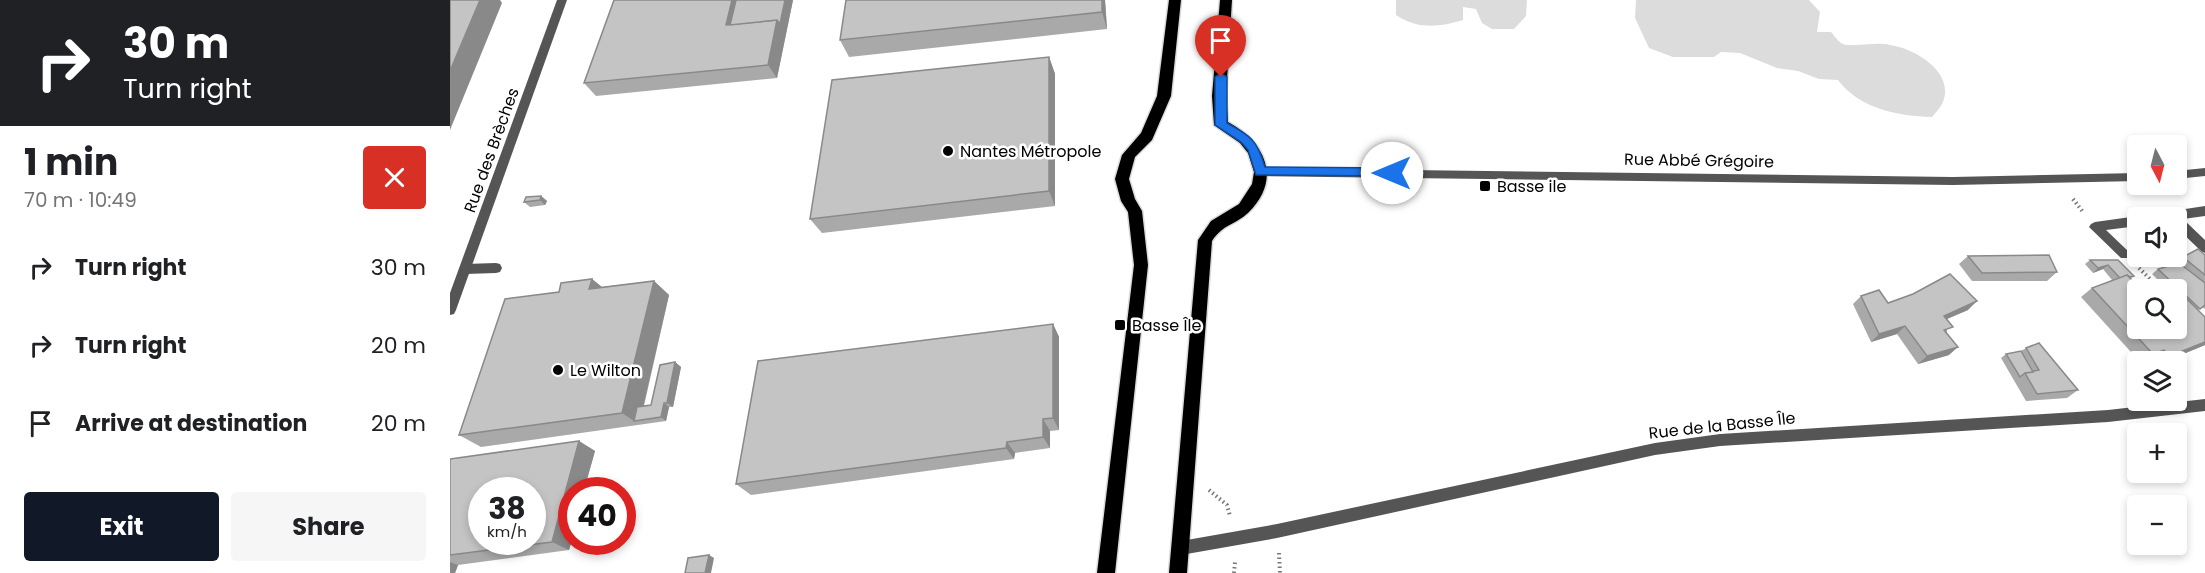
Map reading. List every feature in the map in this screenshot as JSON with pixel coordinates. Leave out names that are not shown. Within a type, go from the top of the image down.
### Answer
[{"type":"main road","points":[[1106,573],[1141,265],[1135,211],[1128,201],[1122,178],[1129,155],[1146,136],[1164,96],[1175,0]]},
{"type":"main road","points":[[1178,573],[1205,240],[1216,225],[1243,208],[1253,197],[1260,172],[1254,148],[1239,134],[1221,125],[1219,96],[1226,0]]},
{"type":"street","name":"Rue des Brèches","points":[[450,310],[562,0]]},
{"type":"street","name":"Rue Abbé Grégoire","points":[[1260,172],[1953,181],[2127,177]]},
{"type":"street","points":[[2187,174],[2205,172]]},
{"type":"street","points":[[2187,215],[2205,211]]},
{"type":"street","points":[[2125,255],[2096,227],[2127,223]]},
{"type":"street","points":[[2187,229],[2205,248]]},
{"type":"street","points":[[465,269],[496,268]]},
{"type":"street","name":"Rue de la Basse Île","points":[[1180,548],[1277,531],[1655,448],[1742,439],[2108,416],[2205,405]]},
{"type":"path","points":[[2125,255],[2150,279]]},
{"type":"shaded area","points":[[1396,0],[1527,0],[1526,16],[1514,29],[1492,29],[1482,23],[1476,9],[1463,7],[1463,20],[1429,26],[1413,23],[1396,15]]},
{"type":"shaded area","points":[[1636,0],[1809,0],[1820,12],[1817,32],[1831,32],[1845,45],[1879,44],[1899,47],[1930,63],[1943,80],[1945,91],[1943,102],[1932,117],[1906,115],[1868,104],[1847,90],[1838,80],[1819,79],[1798,71],[1777,68],[1740,53],[1721,52],[1714,57],[1673,57],[1649,48],[1635,18]]},
{"type":"building","points":[[450,0],[480,0],[450,71]]},
{"type":"building","points":[[614,0],[732,0],[726,25],[777,20],[768,65],[584,83]]},
{"type":"building","points":[[736,0],[785,0],[780,24],[777,20],[730,25]]},
{"type":"building","points":[[846,0],[1102,0],[1102,12],[840,40]]},
{"type":"building","points":[[1049,57],[1049,191],[810,219],[832,80]]},
{"type":"building","points":[[541,196],[540,200],[524,202],[526,197]]},
{"type":"building","points":[[2198,249],[2205,255],[2205,275],[2187,260],[2187,255]]},
{"type":"building","points":[[2049,255],[2057,272],[1982,273],[1968,256]]},
{"type":"building","points":[[2090,260],[2118,260],[2134,276],[2127,275],[2120,278],[2108,265],[2098,268]]},
{"type":"building","points":[[2184,267],[2205,283],[2205,305],[2200,309],[2187,297],[2187,279],[2168,279],[2158,269]]},
{"type":"building","points":[[1950,274],[1977,301],[1944,316],[1953,327],[1944,330],[1958,347],[1927,356],[1905,326],[1879,334],[1861,296],[1879,290],[1888,303],[1913,294]]},
{"type":"building","points":[[2127,275],[2131,279],[2127,279],[2127,326],[2092,288]]},
{"type":"building","points":[[592,279],[589,289],[654,281],[622,413],[459,435],[505,299],[559,292],[561,283]]},
{"type":"building","points":[[2187,299],[2205,317],[2205,342],[2182,351],[2150,351],[2139,339],[2187,339]]},
{"type":"building","points":[[1053,324],[1053,418],[1043,419],[1043,437],[1007,442],[1006,448],[736,484],[758,361]]},
{"type":"building","points":[[2039,343],[2078,390],[2037,394],[2025,373],[2039,370],[2026,348]]},
{"type":"building","points":[[2021,351],[2033,372],[2025,373],[2020,377],[2006,354]]},
{"type":"building","points":[[675,362],[667,403],[664,403],[661,417],[634,421],[637,407],[651,405],[660,365]]},
{"type":"building","points":[[579,441],[569,477],[558,477],[558,520],[552,542],[546,543],[546,477],[468,477],[468,553],[450,555],[450,459]]},
{"type":"building","points":[[709,555],[705,573],[685,573],[688,558]]},
{"type":"place","name":"Nantes Métropole","points":[[948,151]]},
{"type":"place","name":"Basse ile","points":[[1485,186]]},
{"type":"place","name":"Basse Île","points":[[1120,325]]},
{"type":"place","name":"Le Wilton","points":[[558,370]]},
{"type":"route","points":[[1221,77],[1219,96],[1221,125],[1234,130],[1254,148],[1259,159],[1260,172],[1392,173]]}]
